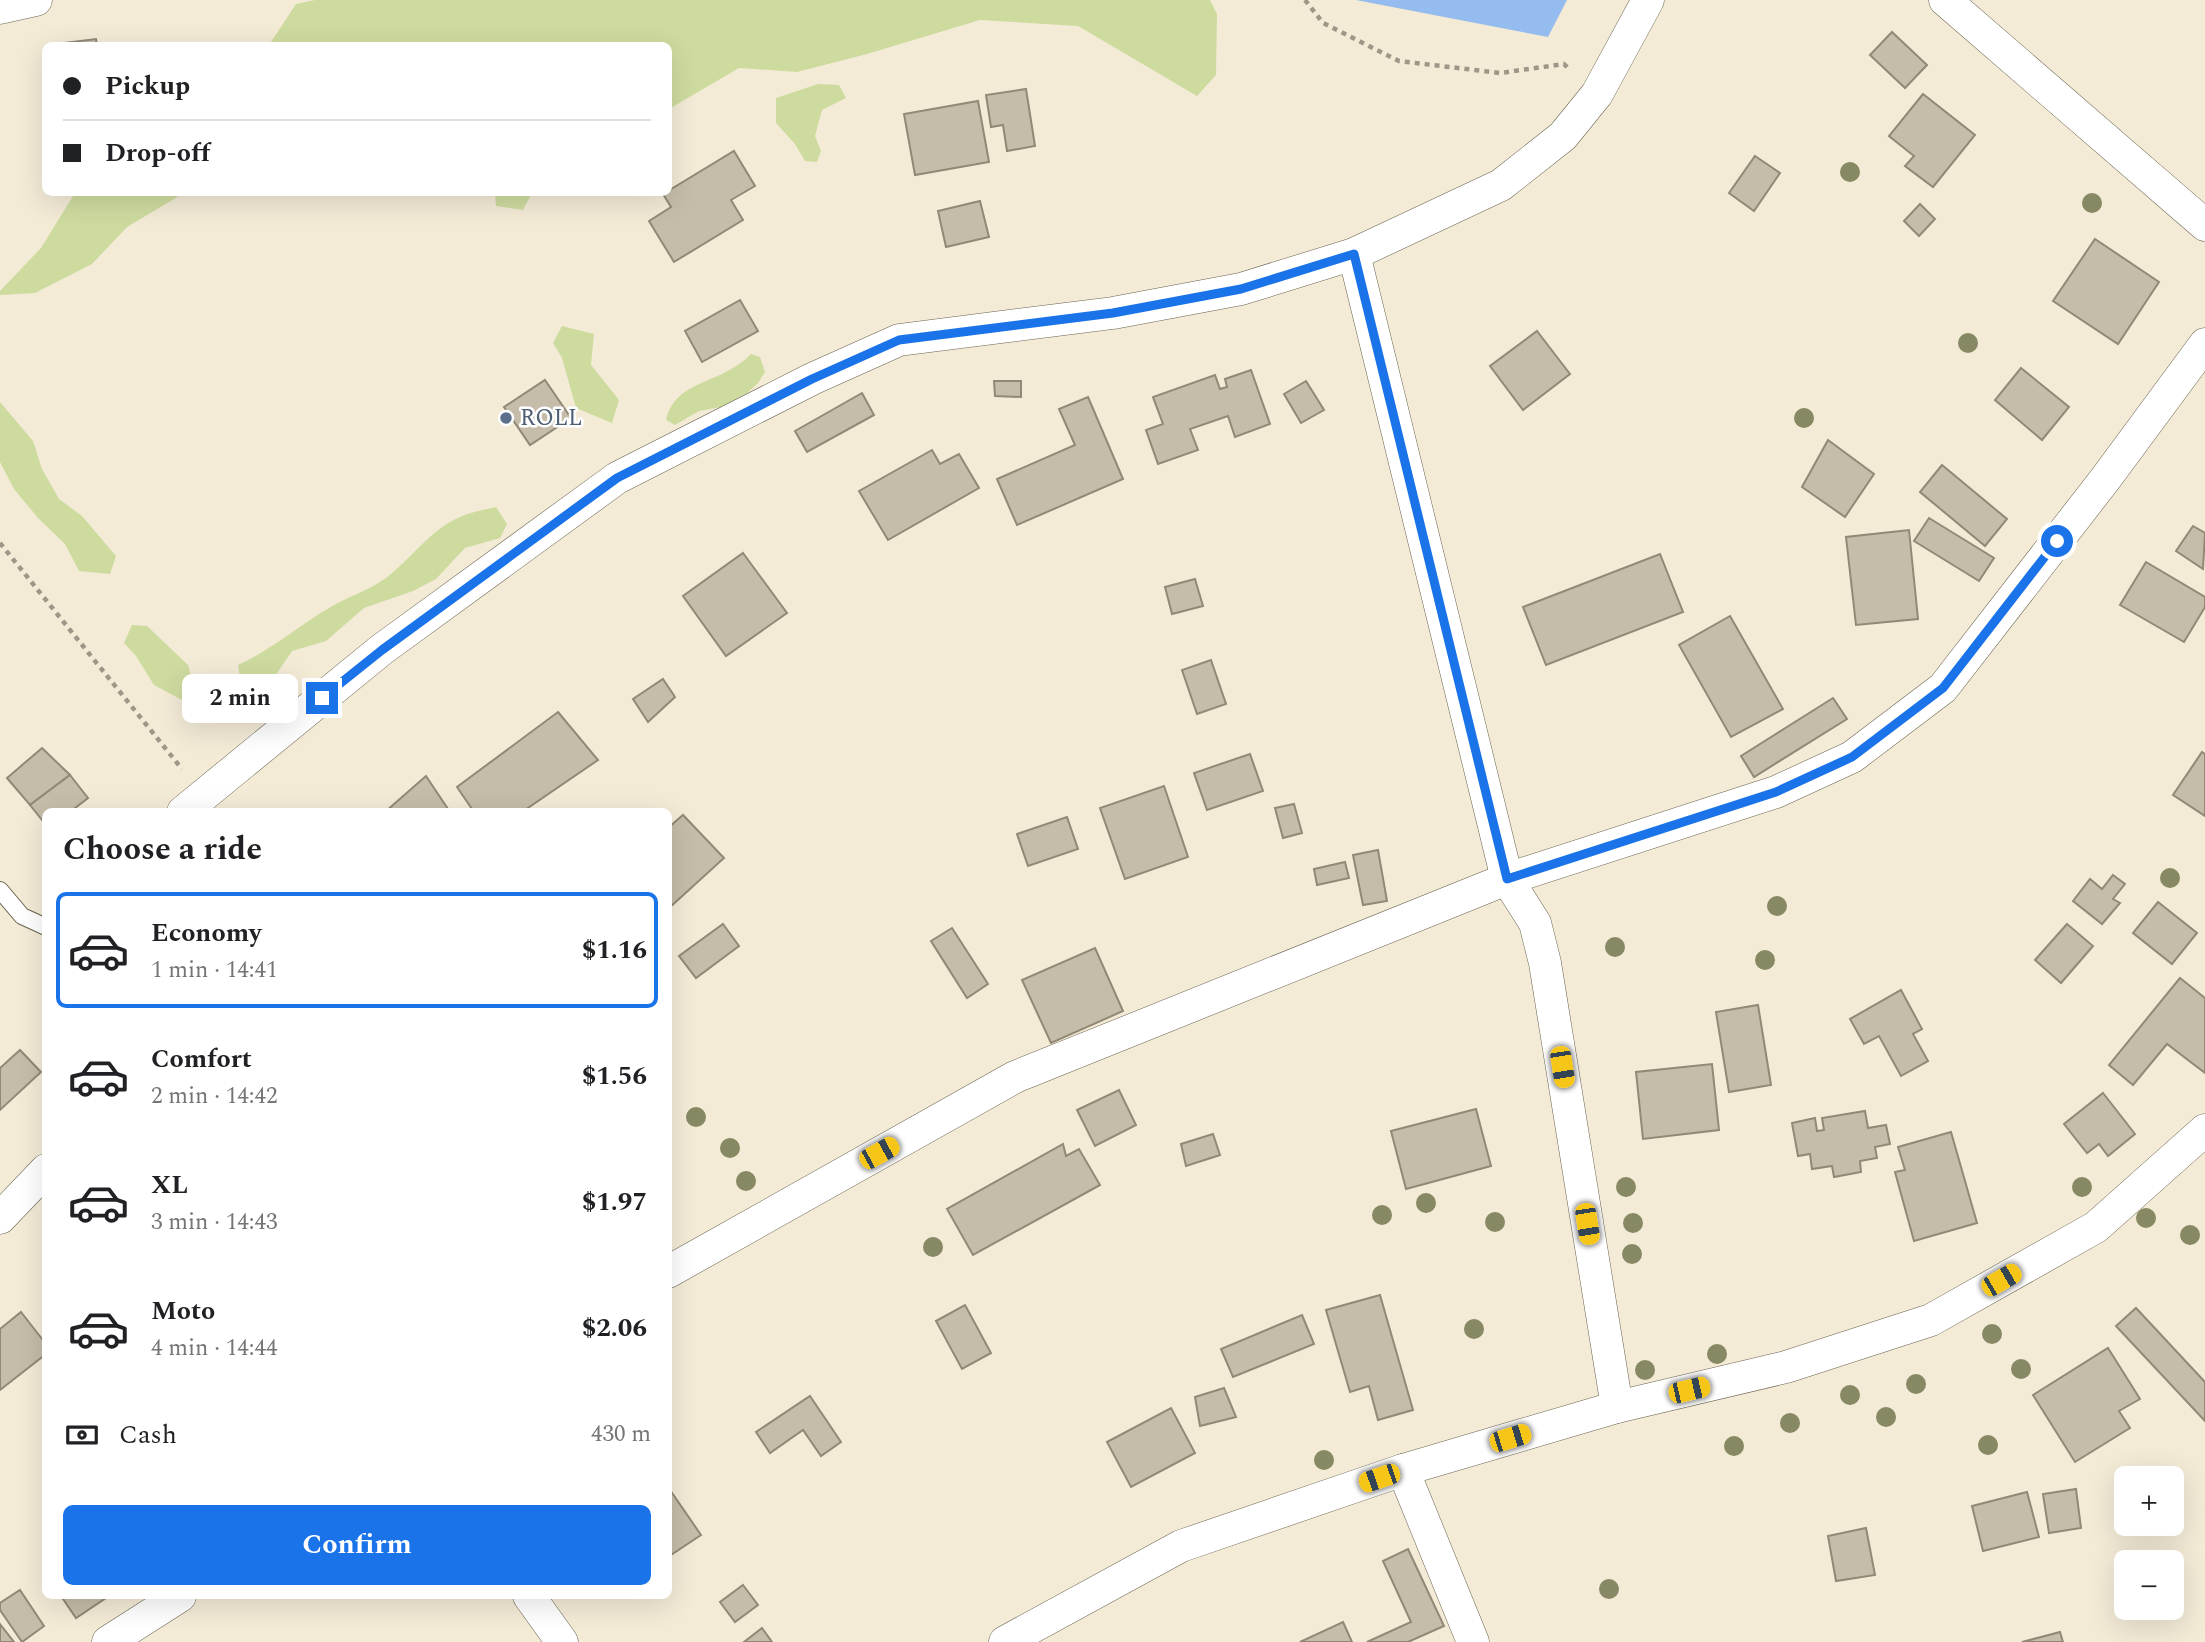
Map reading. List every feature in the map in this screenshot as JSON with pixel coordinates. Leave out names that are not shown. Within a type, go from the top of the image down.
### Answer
[{"type":"street","points":[[0,8],[36,0]]},
{"type":"street","points":[[192,803],[382,650],[617,478],[812,379],[899,340],[1113,313],[1228,292],[1354,254],[1501,185],[1563,136],[1597,94],[1648,0]]},
{"type":"street","points":[[1945,0],[2205,225]]},
{"type":"street","points":[[1354,254],[1507,879],[1535,923],[1545,963],[1617,1407]]},
{"type":"street","points":[[672,1270],[1015,1077],[1507,879],[1776,792],[1852,757],[1943,688],[2106,478],[2205,344]]},
{"type":"street","points":[[1005,1642],[1181,1546],[1404,1470],[1617,1407],[1786,1367],[1931,1320],[2096,1227],[2205,1130]]},
{"type":"street","points":[[0,1219],[42,1174]]},
{"type":"street","points":[[1404,1470],[1473,1642]]},
{"type":"street","points":[[108,1642],[175,1599]]},
{"type":"street","points":[[531,1599],[562,1642]]},
{"type":"lane","points":[[0,890],[22,916],[42,925]]},
{"type":"path","points":[[1305,0],[1323,23],[1399,61],[1500,73],[1564,64],[1597,94]]},
{"type":"path","points":[[0,543],[192,803]]},
{"type":"green space","points":[[315,0],[1210,0],[1217,14],[1216,75],[1197,96],[1078,26],[980,20],[797,72],[739,68],[672,107],[672,42],[271,42],[296,4]]},
{"type":"green space","points":[[818,84],[839,85],[846,98],[822,110],[815,136],[821,151],[817,162],[805,161],[795,144],[776,123],[776,98]]},
{"type":"green space","points":[[73,196],[179,196],[127,227],[92,264],[35,293],[0,295],[0,291],[41,248]]},
{"type":"green space","points":[[495,196],[530,196],[523,210],[496,206]]},
{"type":"green space","points":[[562,326],[594,334],[591,365],[619,400],[612,423],[576,408],[562,358],[553,343]]},
{"type":"green space","points":[[751,354],[760,357],[765,372],[747,393],[721,407],[699,411],[675,425],[666,420],[669,410],[681,395],[731,369]]},
{"type":"green space","points":[[0,402],[33,441],[42,469],[59,499],[82,516],[116,556],[110,574],[79,571],[65,544],[14,489],[0,462]]},
{"type":"green space","points":[[496,507],[507,524],[500,538],[465,548],[436,579],[413,591],[364,608],[326,641],[292,651],[273,679],[242,689],[238,665],[329,608],[386,578],[449,522]]},
{"type":"green space","points":[[132,625],[147,626],[188,665],[193,683],[184,701],[154,685],[136,656],[124,643]]},
{"type":"water","points":[[1356,0],[1567,0],[1548,37]]},
{"type":"building","points":[[1892,32],[1927,65],[1905,88],[1870,55]]},
{"type":"building","points":[[96,39],[96,42],[71,42]]},
{"type":"building","points":[[1026,89],[1035,146],[1007,151],[1003,125],[991,127],[986,95]]},
{"type":"building","points":[[1923,94],[1975,135],[1933,187],[1905,166],[1914,156],[1889,136]]},
{"type":"building","points":[[978,101],[989,162],[915,175],[904,114]]},
{"type":"building","points":[[734,151],[755,186],[731,200],[743,220],[674,262],[649,221],[671,207],[664,196],[672,196],[672,189]]},
{"type":"building","points":[[1755,156],[1780,173],[1754,211],[1729,193]]},
{"type":"building","points":[[980,201],[989,237],[946,247],[938,211]]},
{"type":"building","points":[[1920,204],[1935,219],[1919,236],[1904,221]]},
{"type":"building","points":[[2095,239],[2159,282],[2118,344],[2053,301]]},
{"type":"building","points":[[740,300],[758,331],[702,362],[685,331]]},
{"type":"building","points":[[1537,331],[1570,374],[1523,410],[1490,366]]},
{"type":"building","points":[[2021,368],[2069,407],[2042,440],[1995,400]]},
{"type":"building","points":[[1251,370],[1270,424],[1235,437],[1228,416],[1190,429],[1198,450],[1158,464],[1146,430],[1163,424],[1153,397],[1215,375],[1220,389],[1227,387],[1225,379]]},
{"type":"building","points":[[545,380],[571,418],[530,445],[504,407]]},
{"type":"building","points":[[994,381],[1021,381],[1021,397],[995,396]]},
{"type":"building","points":[[1306,381],[1324,410],[1301,423],[1284,394]]},
{"type":"building","points":[[862,393],[874,415],[807,452],[795,431]]},
{"type":"building","points":[[1088,397],[1123,479],[1017,525],[997,479],[1075,445],[1059,409]]},
{"type":"building","points":[[1828,440],[1874,474],[1845,517],[1802,487]]},
{"type":"building","points":[[932,450],[940,464],[959,454],[979,488],[888,540],[859,491]]},
{"type":"building","points":[[1942,465],[2007,519],[1985,546],[1920,492]]},
{"type":"building","points":[[1929,518],[1994,558],[1979,581],[1914,541]]},
{"type":"building","points":[[2193,526],[2205,533],[2203,569],[2176,551]]},
{"type":"building","points":[[1909,530],[1918,619],[1856,625],[1846,537]]},
{"type":"building","points":[[743,553],[787,613],[726,656],[683,596]]},
{"type":"building","points":[[1660,554],[1683,612],[1546,665],[1523,607]]},
{"type":"building","points":[[2146,562],[2205,597],[2205,607],[2184,642],[2120,605]]},
{"type":"building","points":[[1195,579],[1203,606],[1172,614],[1165,587]]},
{"type":"building","points":[[1730,616],[1783,709],[1731,737],[1679,645]]},
{"type":"building","points":[[1211,660],[1226,704],[1197,714],[1182,670]]},
{"type":"building","points":[[663,679],[675,697],[648,722],[633,699]]},
{"type":"building","points":[[1833,698],[1847,719],[1754,777],[1741,756]]},
{"type":"building","points":[[558,712],[598,760],[528,808],[471,808],[457,787]]},
{"type":"building","points":[[42,748],[70,775],[30,805],[7,778]]},
{"type":"building","points":[[2202,752],[2205,754],[2205,816],[2173,795]]},
{"type":"building","points":[[1250,754],[1263,791],[1207,810],[1194,773]]},
{"type":"building","points":[[70,775],[88,798],[75,808],[42,808],[42,820],[30,805]]},
{"type":"building","points":[[426,776],[447,808],[390,808]]},
{"type":"building","points":[[1164,786],[1188,857],[1125,879],[1100,808]]},
{"type":"building","points":[[1294,804],[1302,833],[1283,838],[1275,808]]},
{"type":"building","points":[[683,815],[724,858],[672,905],[672,825]]},
{"type":"building","points":[[1067,817],[1078,849],[1028,866],[1017,834]]},
{"type":"building","points":[[1378,850],[1387,901],[1363,905],[1353,855]]},
{"type":"building","points":[[1345,862],[1349,878],[1317,885],[1314,869]]},
{"type":"building","points":[[2113,875],[2125,884],[2113,899],[2120,903],[2102,924],[2073,901],[2090,879],[2102,889]]},
{"type":"building","points":[[2158,902],[2197,933],[2172,964],[2133,933]]},
{"type":"building","points":[[723,924],[739,946],[696,978],[679,956]]},
{"type":"building","points":[[2067,924],[2093,946],[2061,983],[2035,960]]},
{"type":"building","points":[[952,928],[988,984],[967,998],[931,941]]},
{"type":"building","points":[[1095,948],[1123,1011],[1051,1043],[1022,980]]},
{"type":"building","points":[[2180,978],[2205,998],[2205,1073],[2167,1044],[2133,1085],[2109,1065]]},
{"type":"building","points":[[1901,990],[1922,1029],[1913,1034],[1928,1061],[1901,1076],[1879,1036],[1864,1044],[1850,1019]]},
{"type":"building","points":[[1758,1005],[1771,1085],[1729,1092],[1716,1012]]},
{"type":"building","points":[[20,1050],[41,1072],[0,1110],[0,1068]]},
{"type":"building","points":[[1712,1064],[1719,1130],[1643,1139],[1636,1072]]},
{"type":"building","points":[[1119,1090],[1136,1125],[1095,1146],[1077,1110]]},
{"type":"building","points":[[2103,1093],[2135,1134],[2108,1156],[2099,1144],[2087,1153],[2064,1124]]},
{"type":"building","points":[[1476,1109],[1491,1166],[1406,1189],[1391,1131]]},
{"type":"building","points":[[1865,1111],[1868,1128],[1886,1125],[1890,1144],[1875,1147],[1877,1158],[1860,1161],[1861,1172],[1834,1177],[1832,1166],[1812,1169],[1810,1154],[1798,1156],[1792,1123],[1815,1118],[1817,1131],[1824,1130],[1822,1118]]},
{"type":"building","points":[[1951,1132],[1977,1223],[1914,1241],[1895,1172],[1905,1170],[1898,1147]]},
{"type":"building","points":[[1213,1134],[1220,1155],[1186,1166],[1181,1144]]},
{"type":"building","points":[[1063,1144],[1066,1156],[1079,1149],[1100,1185],[973,1255],[947,1209]]},
{"type":"building","points":[[1380,1295],[1413,1410],[1378,1420],[1369,1386],[1350,1392],[1326,1310]]},
{"type":"building","points":[[965,1305],[991,1353],[962,1369],[936,1321]]},
{"type":"building","points":[[2136,1308],[2205,1382],[2205,1421],[2116,1326]]},
{"type":"building","points":[[21,1312],[42,1339],[42,1357],[0,1390],[0,1329]]},
{"type":"building","points":[[1302,1315],[1314,1344],[1233,1377],[1221,1349]]},
{"type":"building","points":[[2108,1348],[2140,1399],[2119,1411],[2130,1428],[2075,1462],[2033,1395]]},
{"type":"building","points":[[1224,1388],[1236,1417],[1200,1426],[1195,1397]]},
{"type":"building","points":[[810,1396],[841,1442],[821,1456],[803,1430],[770,1453],[756,1432]]},
{"type":"building","points":[[1171,1408],[1195,1453],[1131,1487],[1107,1442]]},
{"type":"building","points":[[2076,1489],[2081,1528],[2049,1533],[2043,1494]]},
{"type":"building","points":[[2027,1492],[2039,1537],[1983,1551],[1972,1506]]},
{"type":"building","points":[[672,1493],[701,1535],[672,1554]]},
{"type":"building","points":[[1866,1528],[1875,1575],[1836,1581],[1828,1536]]},
{"type":"building","points":[[1408,1549],[1444,1626],[1408,1642],[1367,1642],[1411,1622],[1383,1561]]},
{"type":"building","points":[[743,1585],[758,1605],[735,1622],[720,1602]]},
{"type":"building","points":[[20,1590],[44,1626],[22,1642],[0,1610],[0,1603]]},
{"type":"building","points":[[63,1599],[104,1599],[76,1618]]},
{"type":"building","points":[[1343,1622],[1352,1642],[1300,1642]]},
{"type":"building","points":[[0,1624],[14,1642],[0,1642]]},
{"type":"building","points":[[762,1628],[772,1642],[744,1642]]},
{"type":"building","points":[[2060,1632],[2063,1642],[2022,1642]]},
{"type":"place","name":"ROLL","points":[[506,418]]},
{"type":"route","points":[[322,698],[382,650],[617,478],[812,379],[899,340],[1113,313],[1241,289],[1354,254],[1507,879],[1776,792],[1852,757],[1943,688],[2057,541]]}]
